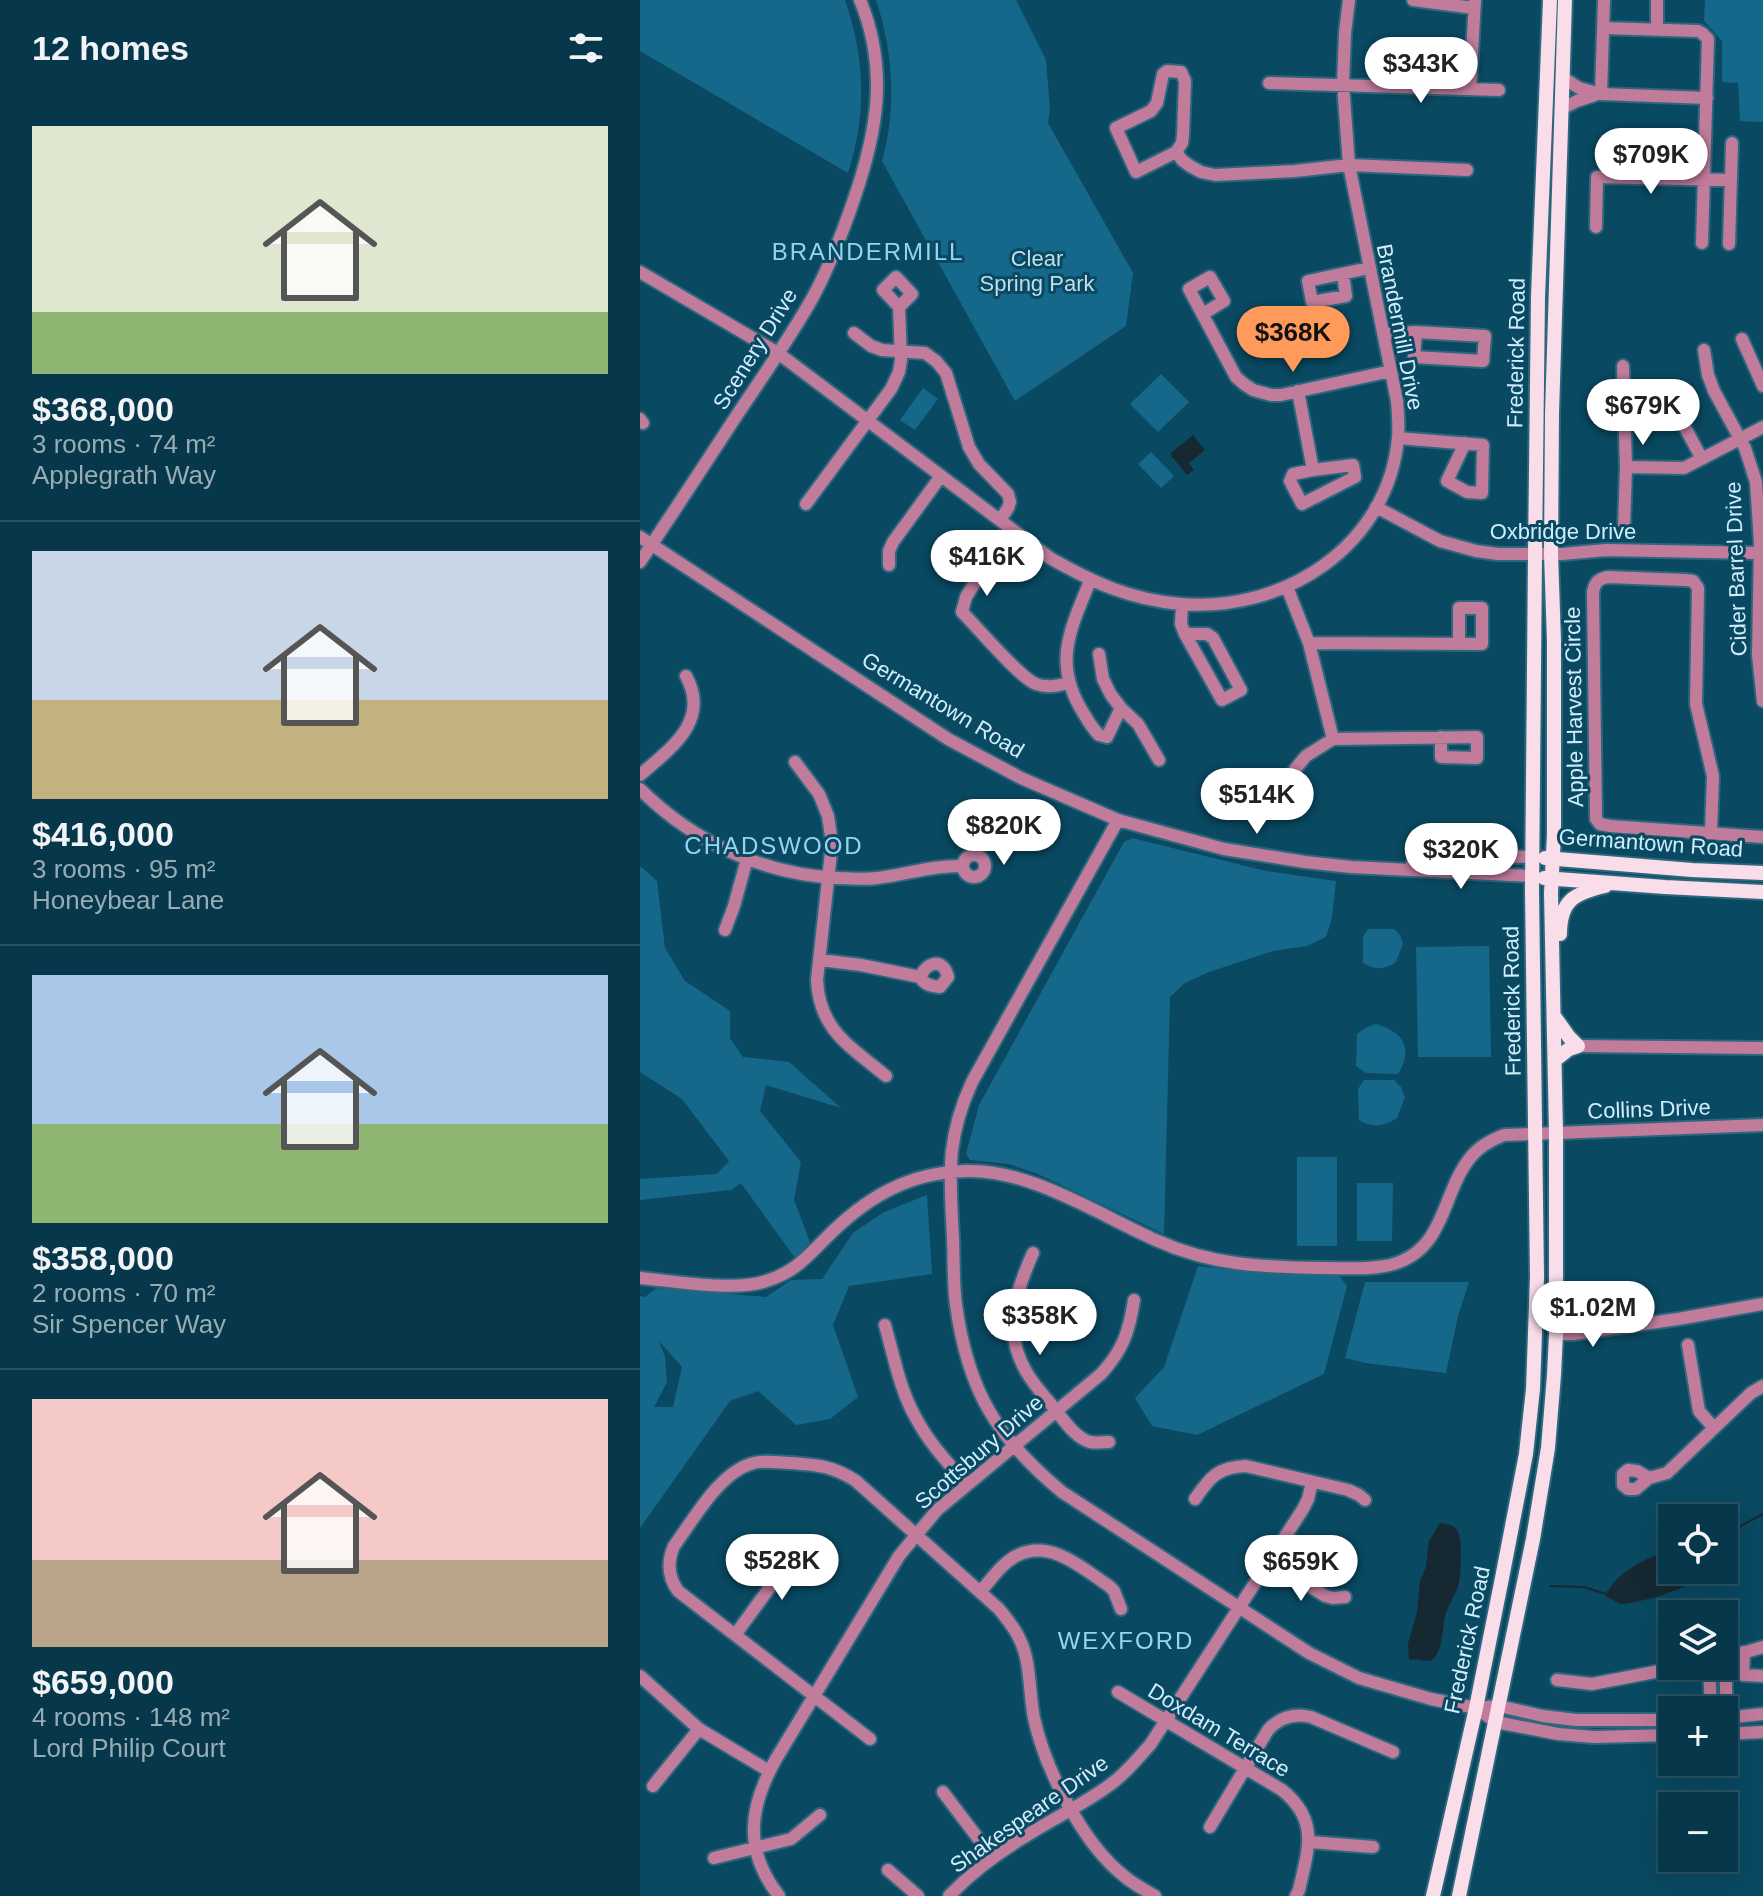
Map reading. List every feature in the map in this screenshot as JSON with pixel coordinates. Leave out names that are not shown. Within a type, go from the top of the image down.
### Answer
[{"type":"main road","name":"Frederick Road","points":[[1433,1896],[1476,1708],[1526,1454],[1533,1389],[1537,1277],[1532,857],[1538,297],[1550,0]]},
{"type":"main road","name":"Frederick Road","points":[[1459,1896],[1543,1483],[1556,1334],[1552,965],[1554,641],[1551,554],[1554,313],[1565,0]]},
{"type":"main road","name":"Germantown Road","points":[[1532,857],[1763,873]]},
{"type":"main road","name":"Germantown Road","points":[[1532,876],[1763,892]]},
{"type":"main road","points":[[1552,965],[1560,944],[1560,919],[1566,905],[1578,894],[1617,883]]},
{"type":"main road","points":[[1553,1016],[1578,1046],[1555,1060]]},
{"type":"main road","points":[[1537,1277],[1546,1318],[1556,1334]]},
{"type":"street","name":"Scenery Drive","points":[[640,562],[778,353],[813,296],[843,232],[868,159],[877,92],[875,51],[860,0]]},
{"type":"street","name":"Brandermill Drive","points":[[641,276],[761,341],[1050,558],[1090,581],[1142,598],[1182,604],[1239,601],[1287,587],[1313,574],[1338,555],[1360,532],[1376,507],[1388,479],[1398,438],[1397,401],[1349,165],[1343,84],[1349,0]]},
{"type":"street","points":[[1413,0],[1474,4],[1470,89]]},
{"type":"street","points":[[1601,94],[1604,0]]},
{"type":"street","points":[[1657,0],[1657,29]]},
{"type":"street","points":[[1603,28],[1698,31],[1705,36],[1708,44],[1702,243]]},
{"type":"street","points":[[1167,71],[1181,72],[1185,81],[1182,143],[1176,152],[1136,172],[1116,128],[1151,111],[1157,103],[1163,74],[1167,71]]},
{"type":"street","points":[[1562,77],[1579,88],[1601,94]]},
{"type":"street","points":[[1269,83],[1499,90]]},
{"type":"street","points":[[1561,109],[1587,96],[1601,94],[1707,98]]},
{"type":"street","points":[[1729,244],[1732,143]]},
{"type":"street","points":[[1176,152],[1190,166],[1215,175],[1349,165],[1467,170]]},
{"type":"street","points":[[1596,227],[1597,177],[1731,180]]},
{"type":"street","points":[[1343,274],[1369,268]]},
{"type":"street","points":[[806,504],[891,389],[901,360],[899,307]]},
{"type":"street","points":[[1203,314],[1236,377],[1253,390],[1271,395],[1391,371]]},
{"type":"street","points":[[1383,334],[1416,332],[1485,336],[1483,361],[1414,357],[1416,332]]},
{"type":"street","points":[[854,333],[882,350],[925,353],[946,373],[969,447],[979,464],[1008,494],[1010,502],[1000,520]]},
{"type":"street","points":[[1742,339],[1763,386]]},
{"type":"street","name":"Cider Barrel Drive","points":[[1704,350],[1714,391],[1740,439],[1756,482],[1763,701]]},
{"type":"street","points":[[1623,366],[1624,528]]},
{"type":"street","points":[[1298,391],[1313,470]]},
{"type":"street","points":[[1624,393],[1655,392],[1668,396],[1702,459]]},
{"type":"street","points":[[1626,467],[1684,468],[1763,427]]},
{"type":"street","points":[[1398,438],[1465,443]]},
{"type":"street","points":[[1353,465],[1355,477],[1302,504],[1290,481],[1293,474],[1313,470],[1353,465]]},
{"type":"street","points":[[889,565],[893,542],[941,476]]},
{"type":"street","name":"Oxbridge Drive","points":[[1376,507],[1419,531],[1457,547],[1498,554],[1606,550],[1759,553]]},
{"type":"street","name":"Germantown Road","points":[[640,537],[948,739],[1021,778],[1118,820],[1197,842],[1260,855],[1351,867],[1532,876]]},
{"type":"street","points":[[1650,578],[1651,551]]},
{"type":"street","points":[[982,571],[966,597],[962,612],[1027,680],[1054,687],[1068,683]]},
{"type":"street","name":"Apple Harvest Circle","points":[[1711,832],[1713,776],[1696,704],[1698,588],[1693,581],[1600,579],[1595,583],[1593,608],[1596,819],[1600,824],[1610,826],[1763,837]]},
{"type":"street","points":[[1090,581],[1070,635],[1068,683],[1074,700],[1099,735],[1107,737],[1121,708]]},
{"type":"street","points":[[1287,587],[1309,643],[1333,739]]},
{"type":"street","points":[[1182,604],[1181,624],[1185,634],[1222,700],[1241,690],[1213,638],[1207,634],[1185,634]]},
{"type":"street","points":[[1309,643],[1459,643]]},
{"type":"street","points":[[1099,654],[1103,679],[1111,695],[1138,724],[1159,760]]},
{"type":"street","points":[[640,775],[686,730],[695,704],[686,676]]},
{"type":"street","points":[[1278,812],[1288,781],[1296,768],[1306,756],[1333,739],[1441,737]]},
{"type":"street","points":[[795,762],[819,794],[828,816],[832,843],[818,993],[827,1021],[838,1036],[886,1076]]},
{"type":"street","points":[[640,789],[686,828],[717,846],[786,871],[874,879],[962,866]]},
{"type":"street","points":[[1118,820],[972,1082],[960,1107],[953,1133],[949,1172],[956,1303],[972,1376],[997,1424],[1034,1468],[1062,1492],[1309,1653],[1359,1678],[1431,1699],[1476,1708],[1499,1706],[1576,1720],[1658,1720]]},
{"type":"street","name":"Germantown Road","points":[[1393,868],[1456,859],[1532,857]]},
{"type":"street","points":[[725,930],[747,859]]},
{"type":"street","points":[[820,960],[920,977]]},
{"type":"street","points":[[1578,1046],[1763,1048]]},
{"type":"street","name":"Collins Drive","points":[[640,1278],[738,1286],[765,1282],[802,1263],[850,1215],[887,1190],[924,1176],[968,1171],[990,1172],[1024,1180],[1161,1242],[1224,1262],[1262,1267],[1380,1267],[1403,1260],[1425,1245],[1439,1225],[1465,1165],[1480,1147],[1504,1135],[1763,1125]]},
{"type":"street","points":[[1033,1253],[1014,1300],[1013,1329],[1018,1353],[1027,1373],[1068,1427],[1090,1442],[1109,1442]]},
{"type":"street","name":"Scottsbury Drive","points":[[779,1896],[760,1864],[754,1830],[754,1810],[769,1771],[899,1556],[937,1510],[1113,1361],[1129,1329],[1134,1300]]},
{"type":"street","points":[[1556,1300],[1564,1314],[1575,1321],[1626,1326]]},
{"type":"street","points":[[1556,1334],[1678,1319],[1763,1304]]},
{"type":"street","points":[[885,1325],[902,1388],[917,1420],[967,1485]]},
{"type":"street","points":[[1688,1345],[1699,1411],[1714,1428]]},
{"type":"street","points":[[1649,1478],[1667,1473],[1751,1393],[1763,1386]]},
{"type":"street","points":[[870,1739],[674,1585],[669,1570],[674,1546],[716,1489],[734,1472],[750,1463],[821,1465],[839,1470],[856,1481],[999,1609],[1021,1640],[1039,1741],[1071,1809],[1098,1851],[1124,1876],[1155,1896]]},
{"type":"street","points":[[1195,1499],[1215,1474],[1231,1467],[1246,1466],[1348,1490],[1365,1500]]},
{"type":"street","name":"Shakespeare Drive","points":[[949,1896],[993,1858],[1110,1785],[1150,1745],[1303,1509],[1312,1482]]},
{"type":"street","points":[[980,1592],[1015,1556],[1046,1551],[1064,1556],[1109,1586],[1121,1609]]},
{"type":"street","points":[[735,1635],[776,1579],[782,1567],[779,1558]]},
{"type":"street","points":[[1270,1561],[1325,1596],[1345,1597]]},
{"type":"street","points":[[1738,1654],[1763,1647]]},
{"type":"street","points":[[1744,1652],[1743,1675],[1763,1676]]},
{"type":"street","points":[[1557,1680],[1592,1684],[1658,1671]]},
{"type":"street","points":[[640,1676],[699,1729],[769,1771]]},
{"type":"street","name":"Doxdam Terrace","points":[[1118,1692],[1282,1790],[1294,1800],[1305,1818],[1310,1842]]},
{"type":"street","points":[[1476,1708],[1496,1722],[1527,1729],[1576,1736],[1658,1735]]},
{"type":"street","points":[[1738,1717],[1763,1714]]},
{"type":"street","points":[[1210,1827],[1268,1730],[1275,1722],[1289,1716],[1311,1717],[1393,1752]]},
{"type":"street","points":[[653,1786],[699,1729]]},
{"type":"street","points":[[1738,1733],[1763,1732]]},
{"type":"street","points":[[943,1792],[993,1858]]},
{"type":"street","points":[[714,1858],[791,1839],[820,1815]]},
{"type":"street","points":[[1296,1896],[1310,1842],[1373,1847]]},
{"type":"street","points":[[888,1870],[918,1896]]},
{"type":"green space","points":[[640,0],[845,0],[857,43],[861,86],[858,129],[848,173],[640,51]]},
{"type":"green space","name":"Clear Spring Park","points":[[876,0],[1016,0],[1046,60],[1050,110],[1048,123],[1133,273],[1126,326],[1015,401],[882,161],[890,121],[891,80],[886,39]]},
{"type":"green space","points":[[1705,0],[1763,0],[1763,122],[1740,121],[1738,83],[1722,82],[1722,41],[1704,21]]},
{"type":"green space","points":[[1161,374],[1189,402],[1158,432],[1130,404]]},
{"type":"green space","points":[[923,388],[938,399],[915,430],[900,420]]},
{"type":"green space","points":[[1151,452],[1174,476],[1161,488],[1138,464]]},
{"type":"green space","points":[[1132,838],[1266,871],[1336,881],[1332,918],[1326,937],[1307,946],[1273,951],[1209,972],[1185,983],[1170,997],[1164,1234],[1040,1175],[1009,1164],[970,1160],[966,1154],[979,1105],[1124,842]]},
{"type":"green space","points":[[640,866],[657,881],[665,948],[685,981],[730,1011],[730,1038],[743,1057],[789,1062],[841,1108],[766,1085],[760,1111],[801,1162],[794,1200],[810,1242],[795,1258],[741,1183],[731,1190],[640,1200],[640,1179],[717,1174],[729,1161],[682,1099],[640,1072]]},
{"type":"green space","points":[[1368,929],[1394,929],[1400,935],[1403,944],[1396,962],[1380,968],[1363,963],[1363,937]]},
{"type":"green space","points":[[1489,946],[1491,1057],[1418,1057],[1416,947]]},
{"type":"green space","points":[[1376,1024],[1399,1036],[1403,1042],[1405,1056],[1398,1074],[1366,1073],[1356,1066],[1357,1034]]},
{"type":"green space","points":[[1364,1080],[1394,1080],[1401,1087],[1405,1097],[1397,1118],[1378,1125],[1359,1120],[1358,1089]]},
{"type":"green space","points":[[1297,1157],[1337,1157],[1337,1246],[1297,1246]]},
{"type":"green space","points":[[1357,1183],[1393,1183],[1392,1241],[1357,1241]]},
{"type":"green space","points":[[927,1195],[932,1274],[849,1286],[833,1325],[858,1397],[830,1419],[796,1425],[758,1391],[730,1401],[640,1528],[640,1296],[645,1297],[656,1288],[766,1297],[791,1280],[822,1279],[853,1233],[884,1212]],"holes":[[[659,1341],[682,1367],[673,1407],[654,1407],[667,1382],[665,1357]]]},
{"type":"green space","points":[[1198,1266],[1256,1273],[1338,1274],[1347,1286],[1324,1374],[1197,1435],[1152,1426],[1135,1398],[1164,1367]]},
{"type":"green space","points":[[1365,1282],[1469,1282],[1446,1373],[1345,1358]]},
{"type":"shaded area","points":[[1193,435],[1205,450],[1189,463],[1194,470],[1187,475],[1170,454]]},
{"type":"shaded area","points":[[1440,1523],[1453,1527],[1459,1535],[1461,1558],[1458,1587],[1445,1616],[1436,1656],[1427,1661],[1409,1660],[1408,1644],[1417,1612],[1429,1541]]},
{"type":"shaded area","points":[[1658,1554],[1658,1584],[1692,1584],[1630,1603],[1621,1604],[1605,1596],[1618,1578]]},
{"type":"waterway","points":[[1738,1527],[1763,1514]]},
{"type":"waterway","points":[[1550,1586],[1584,1587],[1606,1594]]},
{"type":"district","name":"BRANDERMILL","points":[[868,251]]},
{"type":"district","name":"CHADSWOOD","points":[[774,845]]},
{"type":"district","name":"WEXFORD","points":[[1126,1640]]}]
